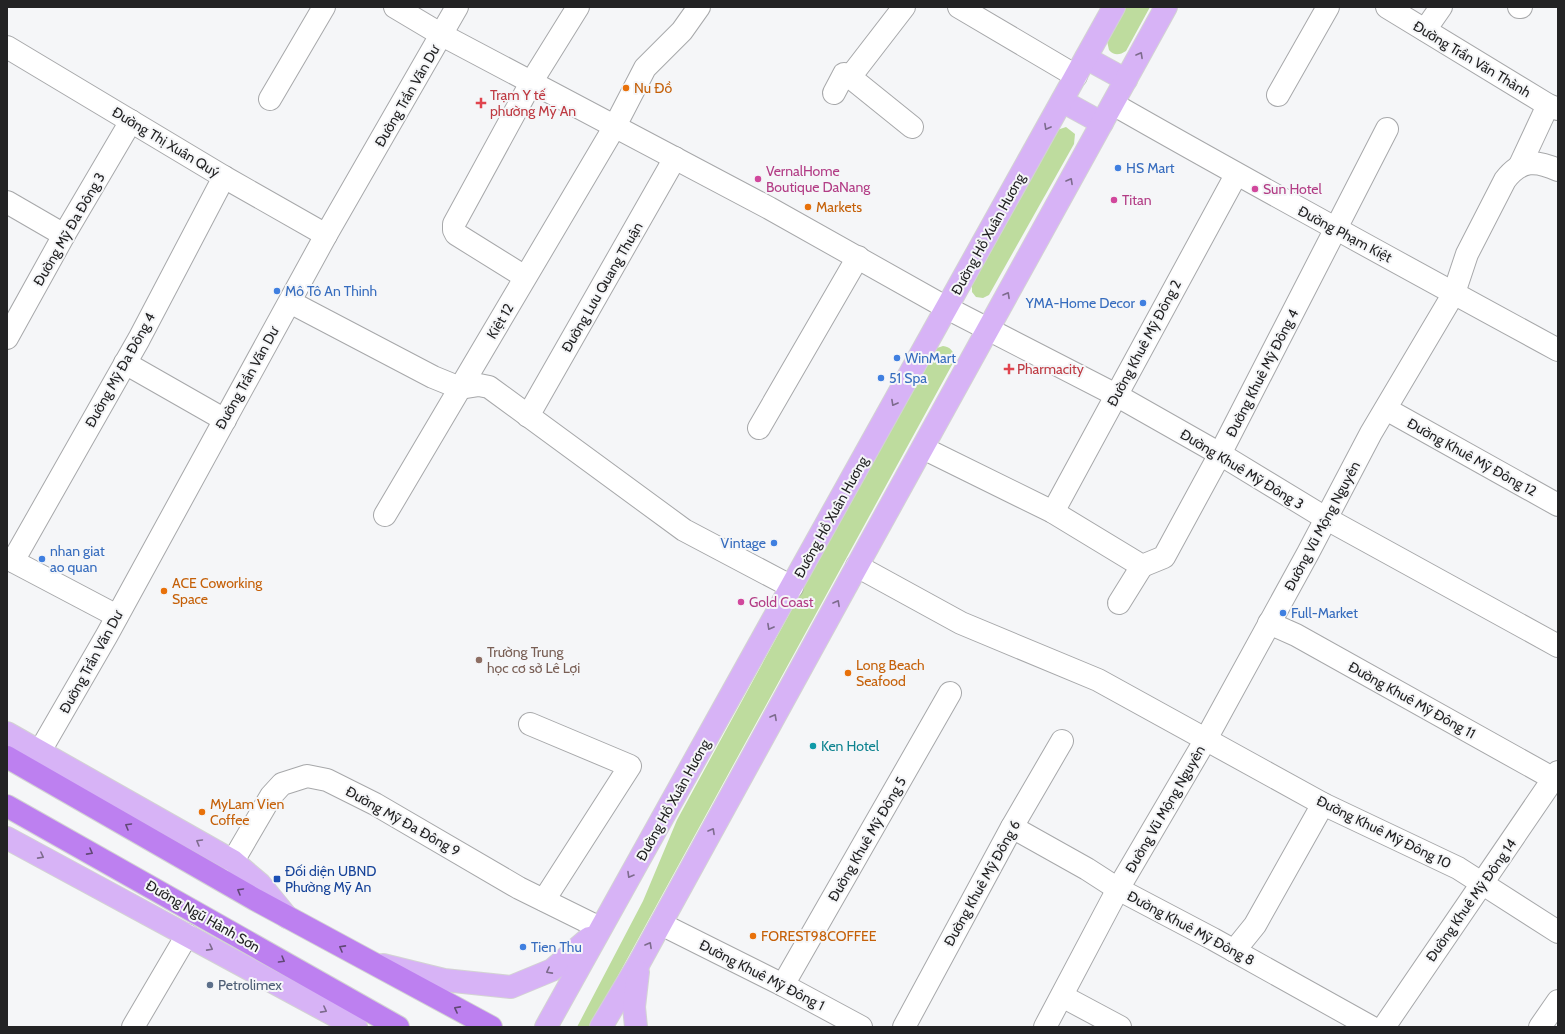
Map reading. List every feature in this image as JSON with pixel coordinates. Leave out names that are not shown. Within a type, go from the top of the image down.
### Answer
[{"type":"highway","points":[[7,757],[287,917],[491,1027]]},
{"type":"highway","name":"Đường Ngũ Hành Sơn","points":[[7,806],[114,865],[398,1027]]},
{"type":"main road","name":"Đường Hồ Xuân Hương","points":[[546,1027],[1114,7]]},
{"type":"main road","points":[[601,1027],[661,924],[1166,7]]},
{"type":"main road","points":[[1081,67],[1126,80]]},
{"type":"main road","points":[[1062,100],[1102,123]]},
{"type":"main road","points":[[7,733],[233,861],[260,884],[287,917]]},
{"type":"main road","name":"Đường Ngũ Hành Sơn","points":[[7,838],[356,1027]]},
{"type":"main road","points":[[102,889],[114,865]]},
{"type":"main road","points":[[365,960],[444,980],[511,986],[552,970],[600,928]]},
{"type":"main road","points":[[636,1027],[634,1007],[638,965]]},
{"type":"street","points":[[270,99],[324,7]]},
{"type":"street","points":[[395,7],[442,35],[858,257],[947,308]]},
{"type":"street","name":"Đường Trần Văn Dư","points":[[40,751],[117,616],[326,235],[457,7]]},
{"type":"street","points":[[525,277],[456,234],[454,224],[532,82],[578,7]]},
{"type":"street","points":[[615,126],[645,68],[682,31],[699,7]]},
{"type":"street","points":[[850,77],[904,7]]},
{"type":"street","points":[[959,7],[1081,67]]},
{"type":"street","points":[[1278,95],[1328,7]]},
{"type":"street","name":"Đường Trần Văn Thành","points":[[1387,7],[1553,107]]},
{"type":"street","points":[[1425,30],[1441,7]]},
{"type":"street","name":"Đường Thị Xuân Quý","points":[[7,47],[326,235]]},
{"type":"street","points":[[834,93],[844,74],[850,77],[912,127]]},
{"type":"street","name":"Đường Phạm Kiệt","points":[[1113,104],[1236,175],[1558,350]]},
{"type":"street","points":[[1520,166],[1553,107]]},
{"type":"street","name":"Đường Mỹ Đa Đông 3","points":[[8,336],[64,235],[131,120]]},
{"type":"street","name":"Kiệt 12","points":[[385,515],[615,126]]},
{"type":"street","name":"Đường Khuê Mỹ Đông 4","points":[[1142,566],[1164,557],[1220,454],[1387,129]]},
{"type":"street","name":"Đường Lưu Quang Thuận","points":[[528,416],[675,158]]},
{"type":"street","points":[[1520,166],[1533,162],[1545,164],[1558,170]]},
{"type":"street","name":"Đường Vũ Mộng Nguyên","points":[[1045,1027],[1118,889],[1206,739],[1386,409],[1454,293],[1467,254],[1505,180],[1520,166]]},
{"type":"street","name":"Đường Khuê Mỹ Đông 2","points":[[1053,512],[1236,175]]},
{"type":"street","name":"Đường Mỹ Đa Đông 4","points":[[10,559],[125,364],[224,176]]},
{"type":"street","points":[[7,202],[64,235]]},
{"type":"street","points":[[759,428],[858,257]]},
{"type":"street","points":[[290,302],[433,377],[460,388],[479,385],[489,387],[684,530],[792,587]]},
{"type":"street","name":"Đường Khuê Mỹ Đông 3","points":[[947,308],[1116,395],[1220,454],[1327,519],[1558,646]]},
{"type":"street","points":[[125,364],[225,420]]},
{"type":"street","name":"Đường Khuê Mỹ Đông 12","points":[[1386,409],[1558,505]]},
{"type":"street","points":[[923,448],[1053,512],[1142,566],[1119,603]]},
{"type":"street","points":[[10,559],[117,616]]},
{"type":"street","name":"Đường Khuê Mỹ Đông 10","points":[[857,566],[961,623],[1098,680],[1324,804],[1458,868],[1558,932]]},
{"type":"street","name":"Đường Khuê Mỹ Đông 11","points":[[1269,623],[1296,635],[1556,776]]},
{"type":"street","name":"Đường Khuê Mỹ Đông 5","points":[[783,985],[950,693]]},
{"type":"street","points":[[530,724],[630,766],[544,900]]},
{"type":"street","name":"Đường Khuê Mỹ Đông 6","points":[[904,1027],[1012,827],[1062,741]]},
{"type":"street","name":"Đường Mỹ Đa Đông 9","points":[[233,861],[271,796],[282,784],[307,776],[327,780],[375,804],[519,888],[600,928]]},
{"type":"street","name":"Đường Khuê Mỹ Đông 14","points":[[1384,1027],[1556,776]]},
{"type":"street","points":[[1234,951],[1255,925],[1324,804]]},
{"type":"street","name":"Đường Khuê Mỹ Đông 8","points":[[1012,827],[1087,869],[1118,889],[1371,1027]]},
{"type":"street","name":"Đường Khuê Mỹ Đông 1","points":[[661,924],[783,985],[861,1027]]},
{"type":"street","points":[[133,1027],[187,935]]},
{"type":"street","points":[[1062,996],[1120,1027]]},
{"type":"street","points":[[1540,1027],[1558,1001]]},
{"type":"green space","points":[[1125,7],[1150,7],[1126,51],[1115,54],[1109,50],[1107,41]]},
{"type":"green space","points":[[1066,127],[1075,134],[1074,144],[989,295],[983,298],[976,297],[972,292],[972,285],[1057,130]]},
{"type":"green space","points":[[943,346],[951,349],[954,354],[953,363],[590,1027],[577,1027],[643,901],[677,820],[931,354],[934,349]]},
{"type":"place","name":"Nu Đồ","points":[[626,88]]},
{"type":"place","name":"Trạm Y tế phường Mỹ An","points":[[481,103]]},
{"type":"place","name":"HS Mart","points":[[1118,168]]},
{"type":"place","name":"VernalHome Boutique DaNang","points":[[758,179]]},
{"type":"place","name":"Sun Hotel","points":[[1255,189]]},
{"type":"place","name":"Titan","points":[[1114,200]]},
{"type":"place","name":"Markets","points":[[808,207]]},
{"type":"place","name":"Mô Tô An Thinh","points":[[277,291]]},
{"type":"place","name":"YMA-Home Decor","points":[[1143,303]]},
{"type":"place","name":"WinMart","points":[[897,358]]},
{"type":"place","name":"Pharmacity","points":[[1009,369]]},
{"type":"place","name":"51 Spa","points":[[881,378]]},
{"type":"place","name":"Vintage","points":[[774,543]]},
{"type":"place","name":"nhan giat ao quan","points":[[42,559]]},
{"type":"place","name":"ACE Coworking Space","points":[[164,591]]},
{"type":"place","name":"Gold Coast","points":[[741,602]]},
{"type":"place","name":"Full-Market","points":[[1283,613]]},
{"type":"place","name":"Trường Trung học cơ sở Lê Lợi","points":[[479,660]]},
{"type":"place","name":"Long Beach Seafood","points":[[848,673]]},
{"type":"place","name":"Ken Hotel","points":[[813,746]]},
{"type":"place","name":"MyLam Vien Coffee","points":[[202,812]]},
{"type":"place","name":"Đối diện UBND Phường Mỹ An","points":[[277,879]]},
{"type":"place","name":"FOREST98COFFEE","points":[[753,936]]},
{"type":"place","name":"Tien Thu","points":[[523,947]]},
{"type":"place","name":"Petrolimex","points":[[210,985]]}]
